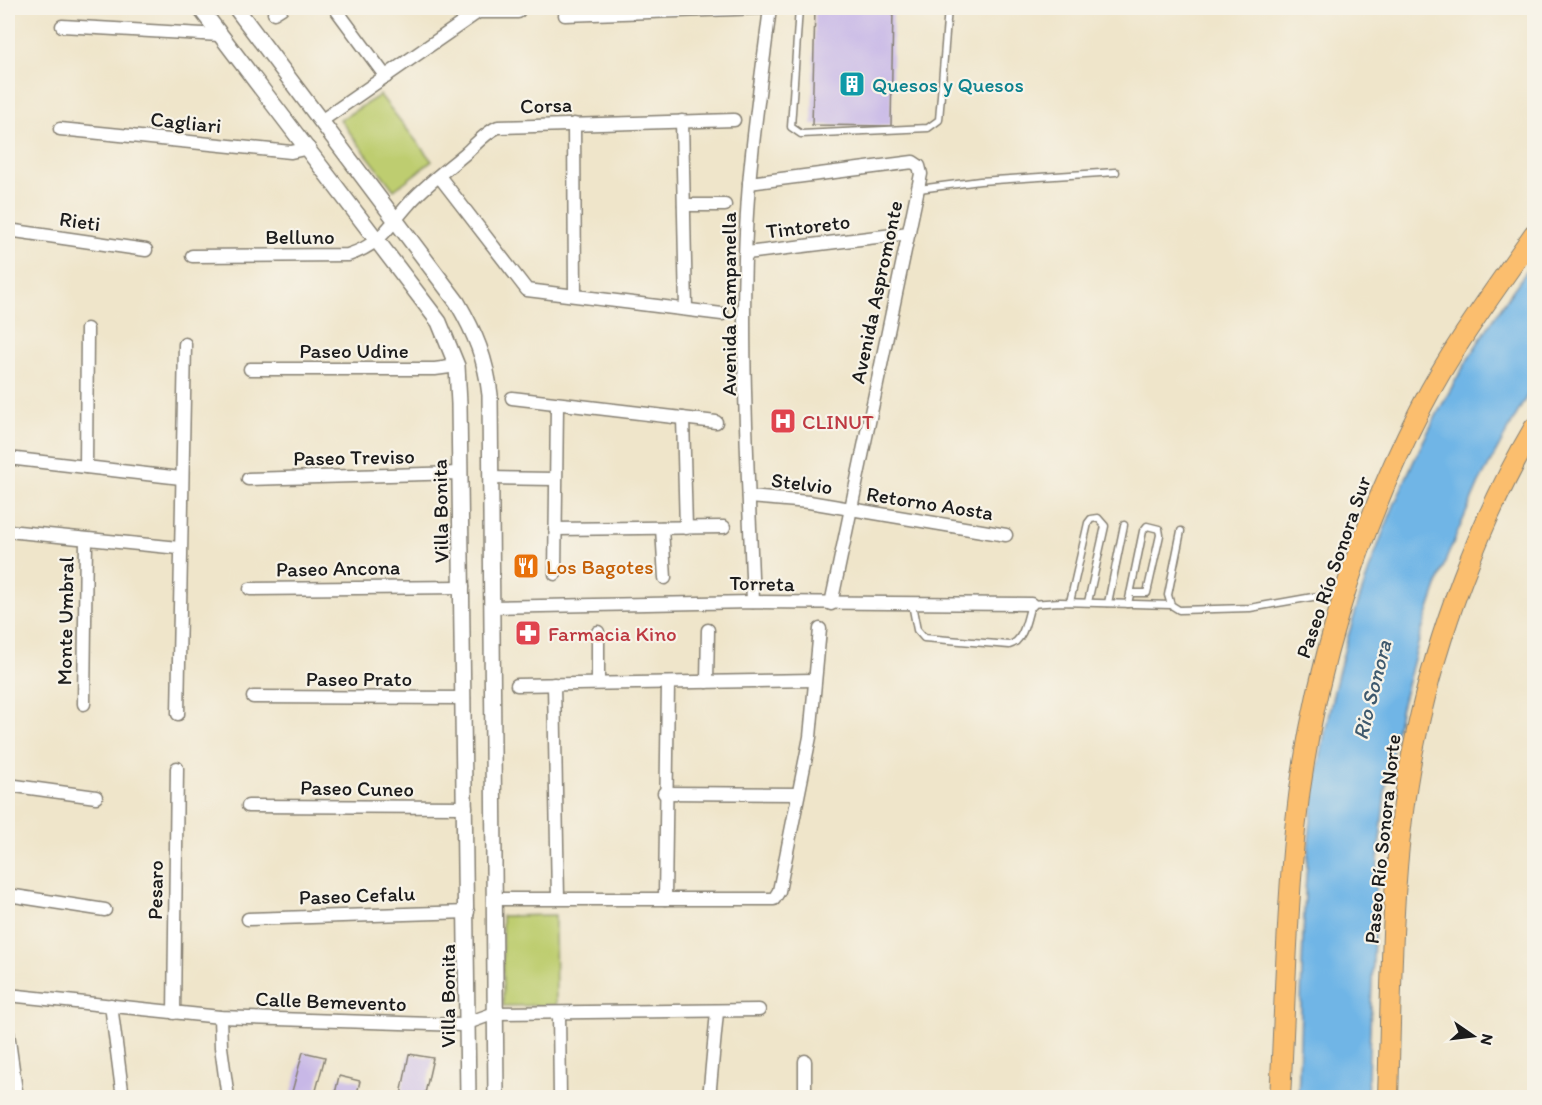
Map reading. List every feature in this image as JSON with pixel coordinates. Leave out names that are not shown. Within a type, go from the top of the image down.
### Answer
[{"type":"main road","name":"Paseo Río Sonora Sur","points":[[1280,1098],[1295,829],[1311,724],[1331,639],[1346,591],[1389,477],[1422,407],[1484,305],[1534,234]]},
{"type":"main road","name":"Paseo Río Sonora Norte","points":[[1388,1098],[1398,880],[1415,737],[1444,635],[1486,522],[1534,428]]},
{"type":"street","name":"Villa Bonita","points":[[200,8],[309,148],[439,322],[457,366],[468,912],[468,1098]]},
{"type":"street","points":[[236,8],[457,303],[476,334],[482,352],[490,395],[496,1098]]},
{"type":"street","points":[[335,8],[386,77]]},
{"type":"street","points":[[565,15],[596,11],[762,8]]},
{"type":"street","name":"Avenida Campanella","points":[[753,602],[749,497],[747,253],[749,183],[770,8]]},
{"type":"street","points":[[321,120],[386,77],[478,10],[518,12]]},
{"type":"street","points":[[62,26],[220,35]]},
{"type":"street","name":"Corsa","points":[[397,221],[407,206],[493,129],[507,126],[734,120]]},
{"type":"street","points":[[682,121],[686,309]]},
{"type":"street","points":[[574,124],[575,295]]},
{"type":"street","name":"Cagliari","points":[[60,129],[291,152],[309,148]]},
{"type":"street","name":"Avenida Aspromonte","points":[[749,183],[913,162],[919,166],[921,174],[849,509],[831,604]]},
{"type":"street","points":[[439,176],[524,287],[533,291],[722,314]]},
{"type":"street","points":[[684,205],[725,205]]},
{"type":"street","name":"Belluno","points":[[192,256],[348,255],[377,242],[397,221]]},
{"type":"street","name":"Rieti","points":[[8,230],[146,250]]},
{"type":"street","name":"Tintoreto","points":[[747,253],[909,233]]},
{"type":"street","points":[[86,467],[87,329]]},
{"type":"street","points":[[177,714],[185,344]]},
{"type":"street","name":"Paseo Udine","points":[[250,369],[435,369],[457,366]]},
{"type":"street","points":[[512,398],[716,422]]},
{"type":"street","points":[[555,574],[557,405]]},
{"type":"street","points":[[683,418],[686,528]]},
{"type":"street","points":[[8,458],[181,478]]},
{"type":"street","name":"Paseo Treviso","points":[[248,479],[460,474]]},
{"type":"street","points":[[491,478],[555,479]]},
{"type":"street","name":"Stelvio","points":[[749,497],[849,509]]},
{"type":"street","name":"Retorno Aosta","points":[[849,509],[1006,535]]},
{"type":"street","points":[[555,529],[724,527]]},
{"type":"street","points":[[662,528],[665,578]]},
{"type":"street","points":[[8,531],[179,548]]},
{"type":"street","name":"Monte Umbral","points":[[84,704],[86,539]]},
{"type":"street","name":"Paseo Ancona","points":[[250,588],[463,587]]},
{"type":"street","name":"Torreta","points":[[492,607],[753,602],[1031,604]]},
{"type":"street","points":[[496,899],[774,898],[779,891],[810,737],[820,629]]},
{"type":"street","points":[[707,682],[708,630]]},
{"type":"street","points":[[598,632],[598,683]]},
{"type":"street","points":[[517,685],[814,680]]},
{"type":"street","points":[[554,684],[558,898]]},
{"type":"street","points":[[665,899],[664,793],[668,684]]},
{"type":"street","name":"Paseo Prato","points":[[254,697],[464,698]]},
{"type":"street","name":"Pesaro","points":[[174,1013],[177,768]]},
{"type":"street","points":[[8,785],[96,797]]},
{"type":"street","points":[[664,793],[798,794]]},
{"type":"street","name":"Paseo Cuneo","points":[[248,806],[466,807]]},
{"type":"street","points":[[8,895],[105,910]]},
{"type":"street","name":"Paseo Cefalu","points":[[248,919],[468,912]]},
{"type":"street","name":"Calle Bemevento","points":[[8,995],[220,1017],[469,1024],[495,1013],[759,1010]]},
{"type":"street","points":[[111,1005],[123,1098]]},
{"type":"street","points":[[709,1098],[717,1012]]},
{"type":"street","points":[[559,1013],[560,1098]]},
{"type":"street","points":[[220,1017],[221,1047],[228,1098]]},
{"type":"street","points":[[8,1034],[17,1098]]},
{"type":"street","points":[[805,1061],[805,1098]]},
{"type":"lane","points":[[799,8],[791,127],[801,134],[928,128],[939,120],[948,8]]},
{"type":"lane","points":[[918,189],[980,181],[1116,172]]},
{"type":"lane","points":[[1070,602],[1088,523],[1091,519],[1098,518],[1105,526],[1088,603]]},
{"type":"lane","points":[[1108,603],[1124,525]]},
{"type":"lane","points":[[1128,604],[1130,593],[1143,531],[1147,526],[1154,526],[1159,529],[1160,536],[1150,585],[1147,593],[1130,593]]},
{"type":"lane","points":[[1171,605],[1168,595],[1181,531]]},
{"type":"lane","points":[[912,604],[917,630],[924,638],[1009,645],[1020,638],[1031,604],[1070,602],[1171,605],[1179,609],[1250,608],[1346,591]]},
{"type":"green space","points":[[380,95],[432,161],[394,190],[340,120]]},
{"type":"green space","points":[[555,915],[556,1005],[503,1006],[502,916]]},
{"type":"water","name":"Rio Sonora","points":[[1534,261],[1534,383],[1479,483],[1447,557],[1421,633],[1400,711],[1385,791],[1377,871],[1367,1097],[1298,1097],[1305,896],[1312,817],[1330,707],[1348,638],[1369,571],[1394,506],[1423,441],[1456,379],[1493,319]]},
{"type":"building","name":"Quesos y Quesos","points":[[815,8],[893,8],[891,126],[812,125]]},
{"type":"building","name":"CLINUT","points":[[777,414],[790,414],[790,428],[776,427]]},
{"type":"building","points":[[303,1052],[325,1057],[314,1098],[291,1095]]},
{"type":"building","points":[[409,1054],[433,1058],[424,1098],[401,1095]]},
{"type":"building","points":[[339,1076],[360,1081],[356,1098],[334,1098]]},
{"type":"place","name":"Quesos y Quesos","points":[[852,84]]},
{"type":"place","name":"CLINUT","points":[[783,421]]},
{"type":"place","name":"Los Bagotes","points":[[526,566]]},
{"type":"place","name":"Farmacia Kino","points":[[528,633]]}]
